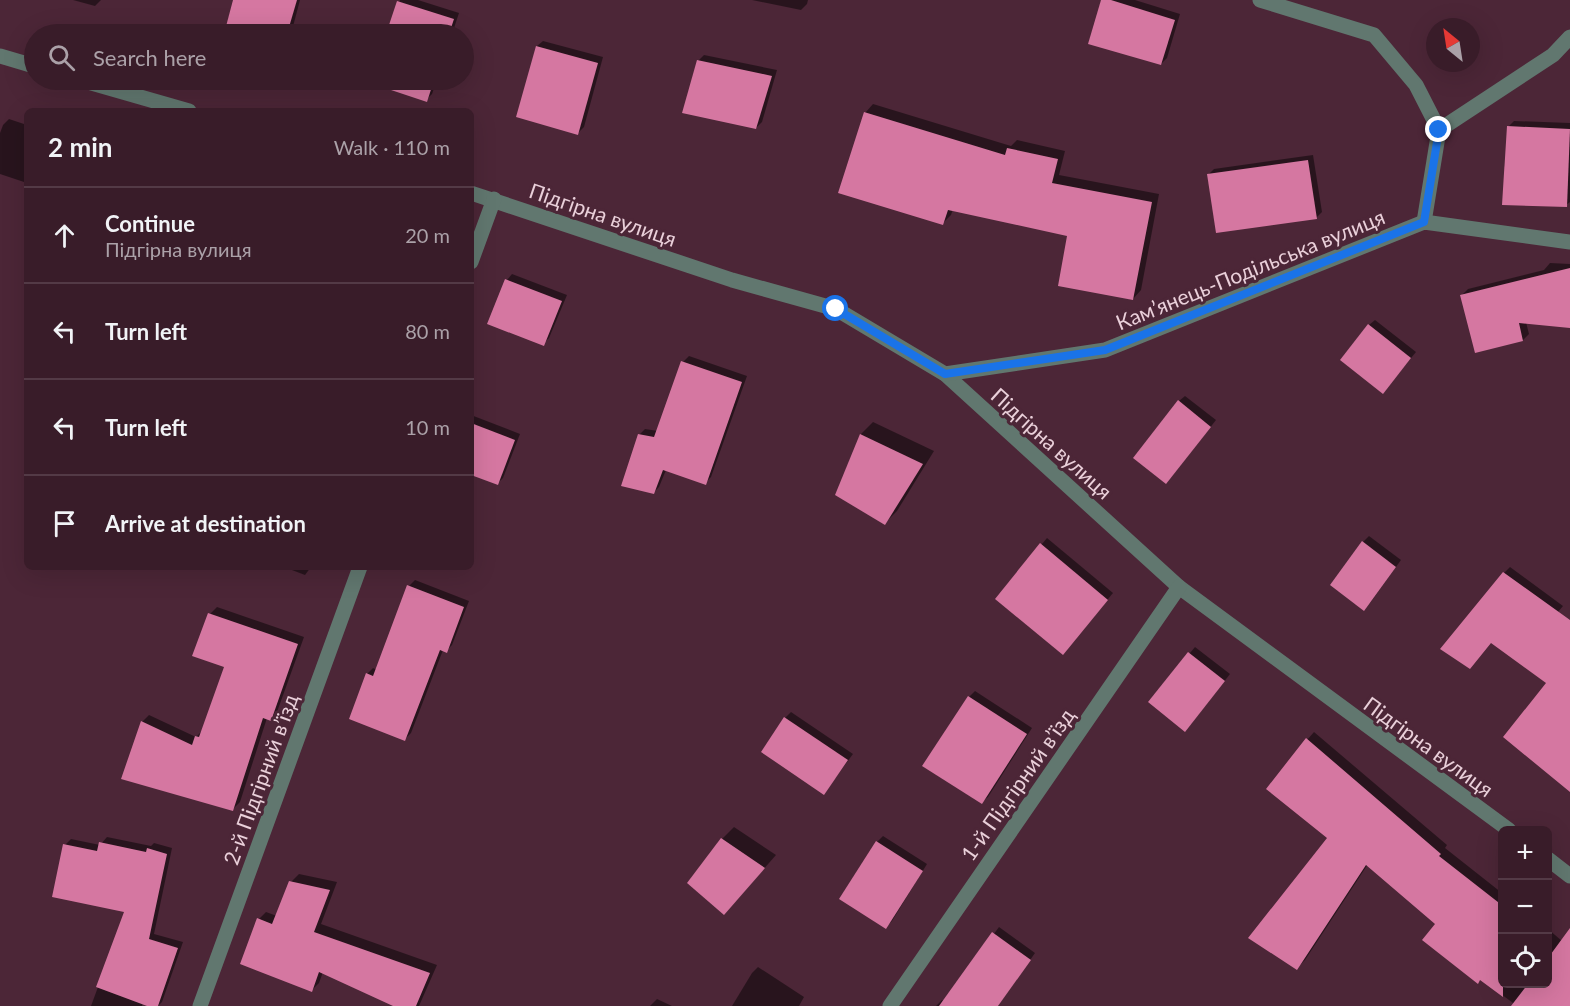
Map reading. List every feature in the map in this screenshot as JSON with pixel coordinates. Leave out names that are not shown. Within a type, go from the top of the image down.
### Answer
[{"type":"street","points":[[1260,0],[1374,35],[1416,85],[1439,130],[1424,222]]},
{"type":"street","points":[[1439,130],[1553,55],[1570,37]]},
{"type":"street","points":[[0,56],[24,63]]},
{"type":"street","points":[[116,90],[179,108]]},
{"type":"street","name":"Підгірна вулиця","points":[[474,194],[732,280],[836,309],[945,374],[1179,587],[1502,826]]},
{"type":"street","points":[[474,254],[494,199]]},
{"type":"street","name":"Кам’янець-Подільська вулиця","points":[[945,374],[1105,350],[1424,222],[1570,242]]},
{"type":"street","name":"2-й Підгірний в’їзд","points":[[200,1006],[359,570]]},
{"type":"street","name":"1-й Підгірний в’їзд","points":[[890,1006],[1179,587]]},
{"type":"street","points":[[1552,862],[1570,876]]},
{"type":"building","points":[[233,0],[297,0],[290,24],[227,24]]},
{"type":"building","points":[[1101,0],[1111,0],[1175,20],[1161,65],[1088,44]]},
{"type":"building","points":[[397,1],[454,19],[452,24],[389,24]]},
{"type":"building","points":[[536,46],[598,63],[578,135],[516,117]]},
{"type":"building","points":[[697,60],[772,76],[756,129],[682,113]]},
{"type":"building","points":[[391,90],[431,90],[427,102]]},
{"type":"building","points":[[864,112],[1005,155],[1007,148],[1058,159],[1052,183],[1152,202],[1133,300],[1058,286],[1067,236],[948,210],[943,225],[838,193]]},
{"type":"building","points":[[1507,126],[1570,129],[1567,207],[1502,205]]},
{"type":"building","points":[[1308,160],[1317,219],[1216,233],[1207,174]]},
{"type":"building","points":[[1570,268],[1570,328],[1519,323],[1523,341],[1475,353],[1460,295]]},
{"type":"building","points":[[505,279],[562,301],[544,346],[487,324]]},
{"type":"building","points":[[1368,324],[1411,358],[1383,394],[1340,360]]},
{"type":"building","points":[[681,361],[742,382],[706,485],[663,470],[654,494],[621,486],[638,434],[654,437]]},
{"type":"building","points":[[1178,400],[1211,427],[1166,484],[1133,458]]},
{"type":"building","points":[[474,424],[515,440],[498,485],[474,476]]},
{"type":"building","points":[[860,434],[923,464],[885,525],[835,495]]},
{"type":"building","points":[[1362,541],[1396,567],[1364,611],[1330,585]]},
{"type":"building","points":[[1040,543],[1108,600],[1063,655],[995,599]]},
{"type":"building","points":[[1503,572],[1570,620],[1570,792],[1503,737],[1546,683],[1491,643],[1470,669],[1440,649]]},
{"type":"building","points":[[407,585],[464,607],[447,653],[440,650],[405,741],[349,719],[366,673],[373,676]]},
{"type":"building","points":[[208,613],[298,644],[271,721],[263,718],[233,811],[121,779],[141,721],[192,745],[195,736],[199,737],[224,667],[192,656]]},
{"type":"building","points":[[1188,652],[1225,681],[1185,732],[1148,702]]},
{"type":"building","points":[[968,696],[1027,734],[982,804],[922,766]]},
{"type":"building","points":[[784,717],[848,760],[824,795],[761,752]]},
{"type":"building","points":[[1306,738],[1441,854],[1439,856],[1498,902],[1498,988],[1503,988],[1503,997],[1480,980],[1478,984],[1422,940],[1435,924],[1366,865],[1297,970],[1248,938],[1327,838],[1266,789]]},
{"type":"building","points":[[721,838],[765,868],[724,915],[687,883]]},
{"type":"building","points":[[876,841],[923,871],[886,929],[839,899]]},
{"type":"building","points":[[99,842],[146,852],[147,848],[167,854],[149,939],[178,948],[158,1006],[147,1006],[96,987],[124,912],[52,897],[63,844],[97,851]]},
{"type":"building","points":[[289,881],[330,890],[314,932],[430,973],[416,1006],[393,1006],[319,972],[312,992],[240,964],[257,918],[272,924]]},
{"type":"building","points":[[1570,928],[1570,1006],[1511,1006],[1525,988],[1552,988],[1552,953]]},
{"type":"building","points":[[992,932],[1031,960],[998,1006],[939,1006]]},
{"type":"route","points":[[836,309],[945,374],[1105,350],[1424,222],[1439,130]]}]
